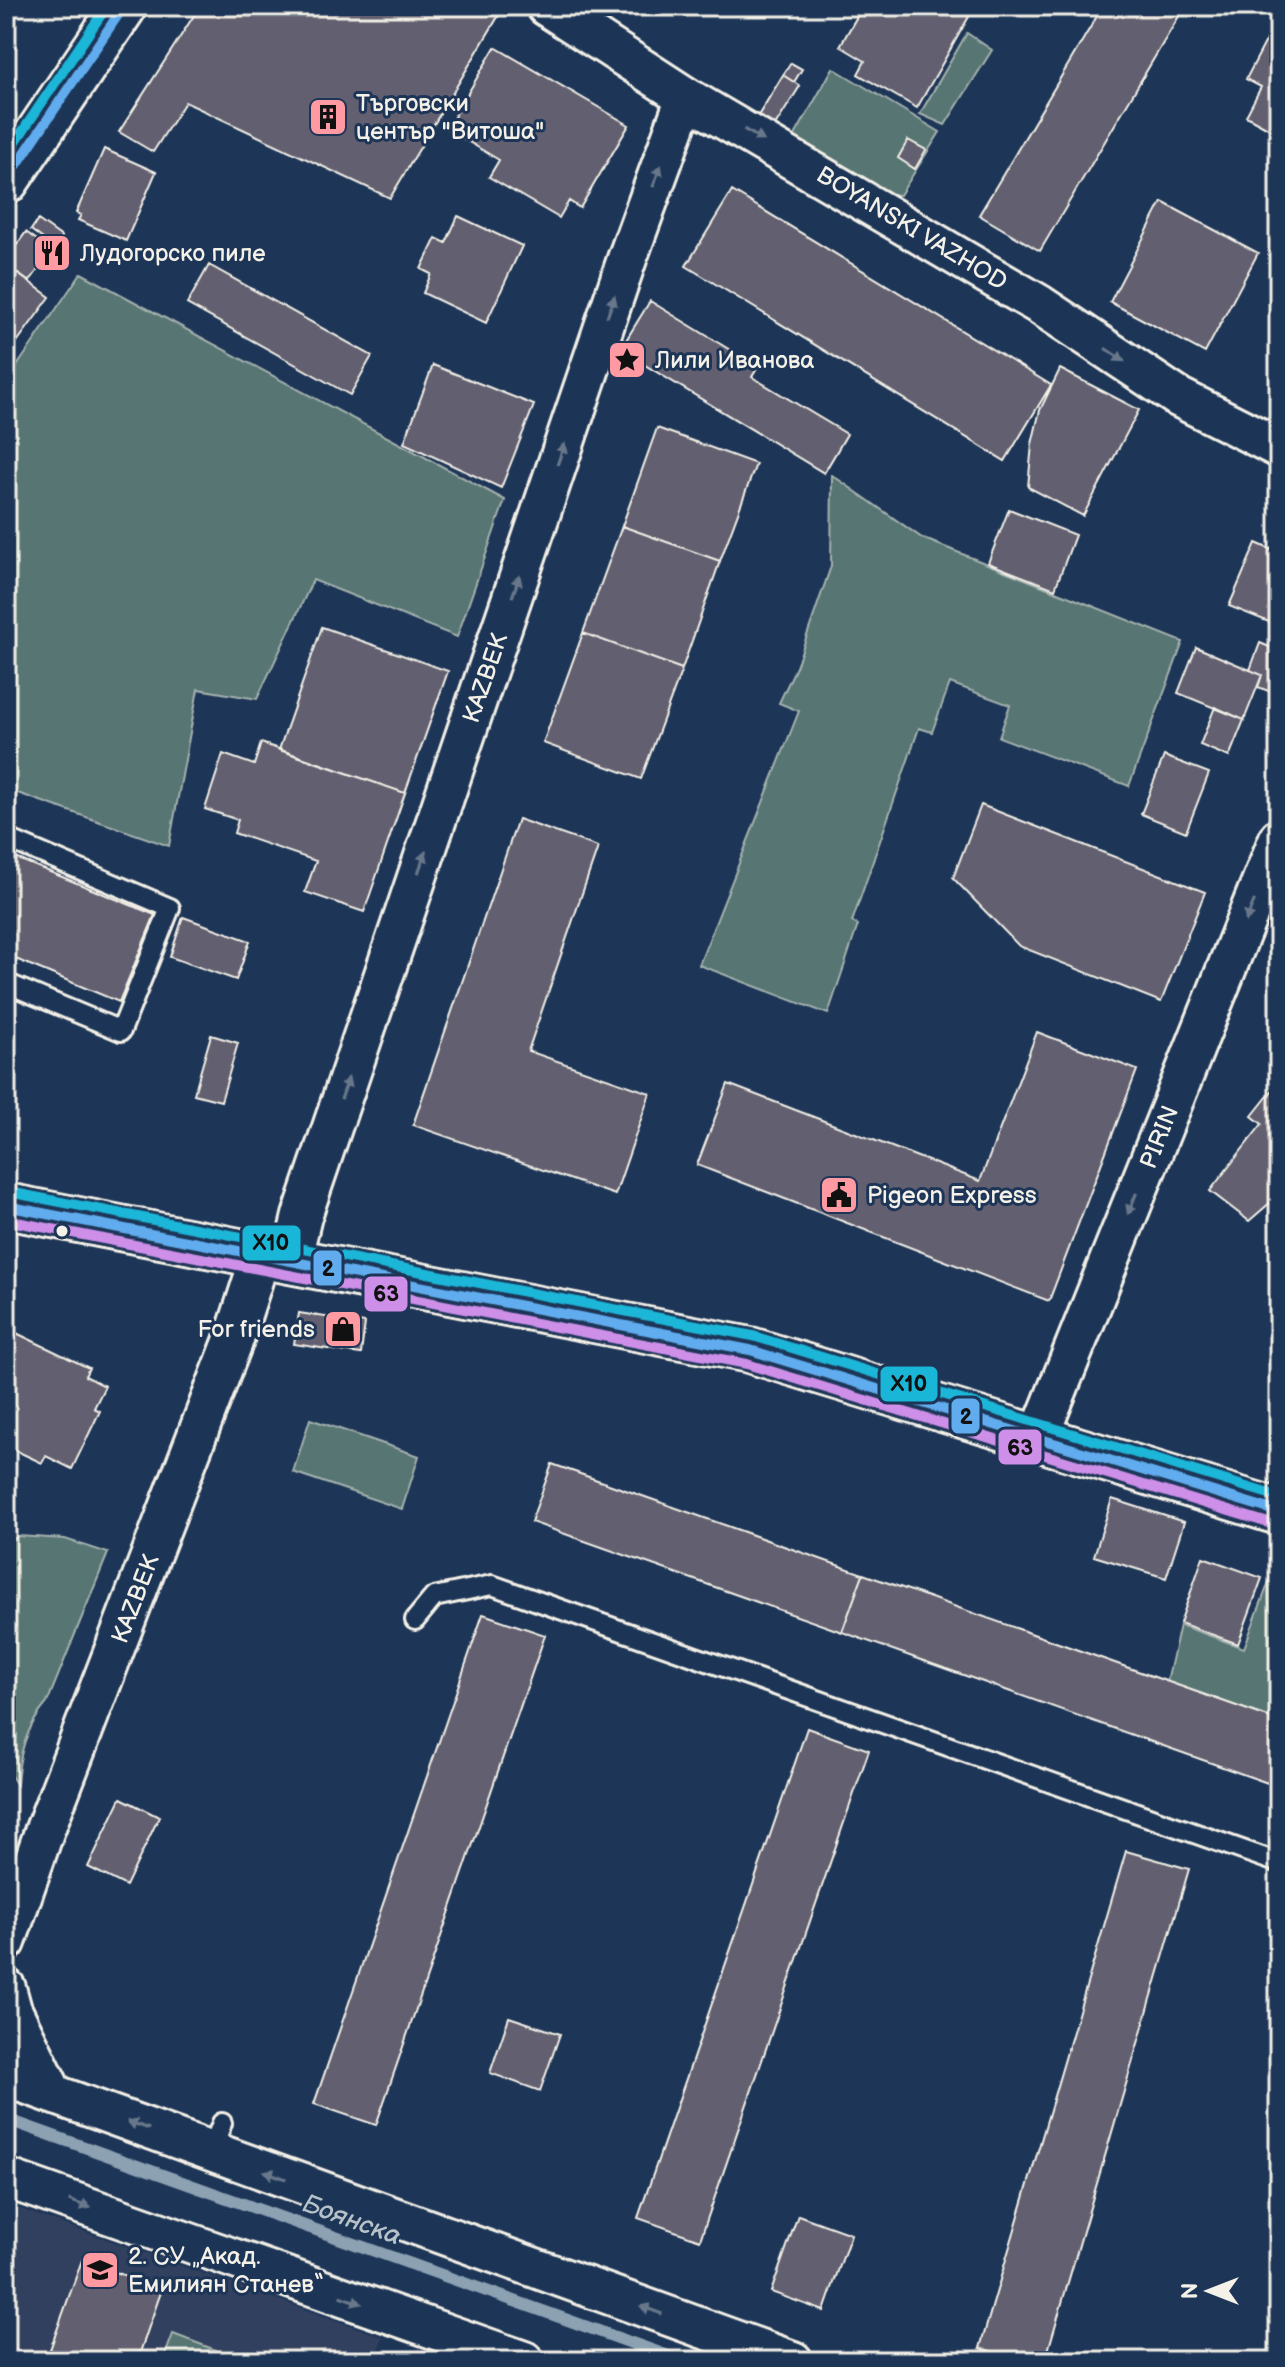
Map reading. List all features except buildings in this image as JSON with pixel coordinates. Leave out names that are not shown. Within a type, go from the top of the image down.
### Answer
[{"type":"street","points":[[6,181],[124,6]]},
{"type":"street","name":"BOYANSKI VAZHOD","points":[[546,6],[686,97],[1044,299],[1178,397],[1279,448]]},
{"type":"street","name":"KAZBEK","points":[[6,1942],[44,1832],[238,1328],[302,1216],[627,259],[686,97]]},
{"type":"street","name":"PIRIN","points":[[1039,1436],[1279,838]]},
{"type":"street","points":[[6,1206],[750,1350],[1279,1512]]},
{"type":"street","points":[[6,1988],[12,2010],[53,2094]]},
{"type":"street","points":[[6,2077],[53,2094],[217,2138],[793,2361]]},
{"type":"street","points":[[6,2178],[524,2361]]},
{"type":"lane","points":[[6,838],[170,908],[121,1031],[6,983]]},
{"type":"lane","points":[[415,1620],[434,1597],[492,1585],[1279,1863]]},
{"type":"shaded area","name":"2. СУ „Акад. Емилиян Станев“","points":[[6,2204],[383,2337],[373,2361],[6,2361]]},
{"type":"green space","points":[[967,33],[992,50],[945,125],[920,114]]},
{"type":"green space","points":[[833,68],[940,132],[900,195],[891,194],[793,139]]},
{"type":"green space","points":[[81,273],[505,500],[457,637],[313,580],[257,699],[198,689],[169,846],[6,789],[6,382]]},
{"type":"green space","points":[[832,475],[922,538],[1183,642],[1129,786],[999,737],[1010,705],[950,683],[932,732],[919,728],[852,922],[858,925],[828,1014],[699,965],[799,711],[779,703],[796,667],[831,566]]},
{"type":"green space","points":[[310,1419],[419,1456],[402,1509],[293,1472]]},
{"type":"green space","points":[[18,1536],[65,1539],[108,1553],[47,1703],[29,1731],[17,1785],[6,1768],[6,1544]]},
{"type":"green space","points":[[1279,1570],[1279,1721],[1167,1682],[1180,1625],[1244,1648],[1272,1574]]},
{"type":"green space","points":[[173,2334],[245,2361],[163,2361]]},
{"type":"waterway","name":"Боянска","points":[[6,2119],[682,2361]]},
{"type":"transit line","name":"Х10","points":[[6,156],[107,6]]},
{"type":"transit line","name":"2","points":[[6,181],[124,6]]},
{"type":"transit line","name":"Х10","points":[[9,1192],[753,1336],[1279,1497]]},
{"type":"transit line","name":"2","points":[[6,1206],[750,1350],[1279,1512]]},
{"type":"transit line","name":"63","points":[[6,1220],[747,1364],[1275,1525]]},
{"type":"place","name":"Търговски център \"Витоша\"","points":[[328,117]]},
{"type":"place","name":"Лудогорско пиле","points":[[52,253]]},
{"type":"place","name":"Лили Иванова","points":[[627,360]]},
{"type":"place","name":"Pigeon Express","points":[[839,1195]]},
{"type":"place","name":"For friends","points":[[343,1329]]},
{"type":"place","name":"2. СУ „Акад. Емилиян Станев“","points":[[100,2270]]}]
